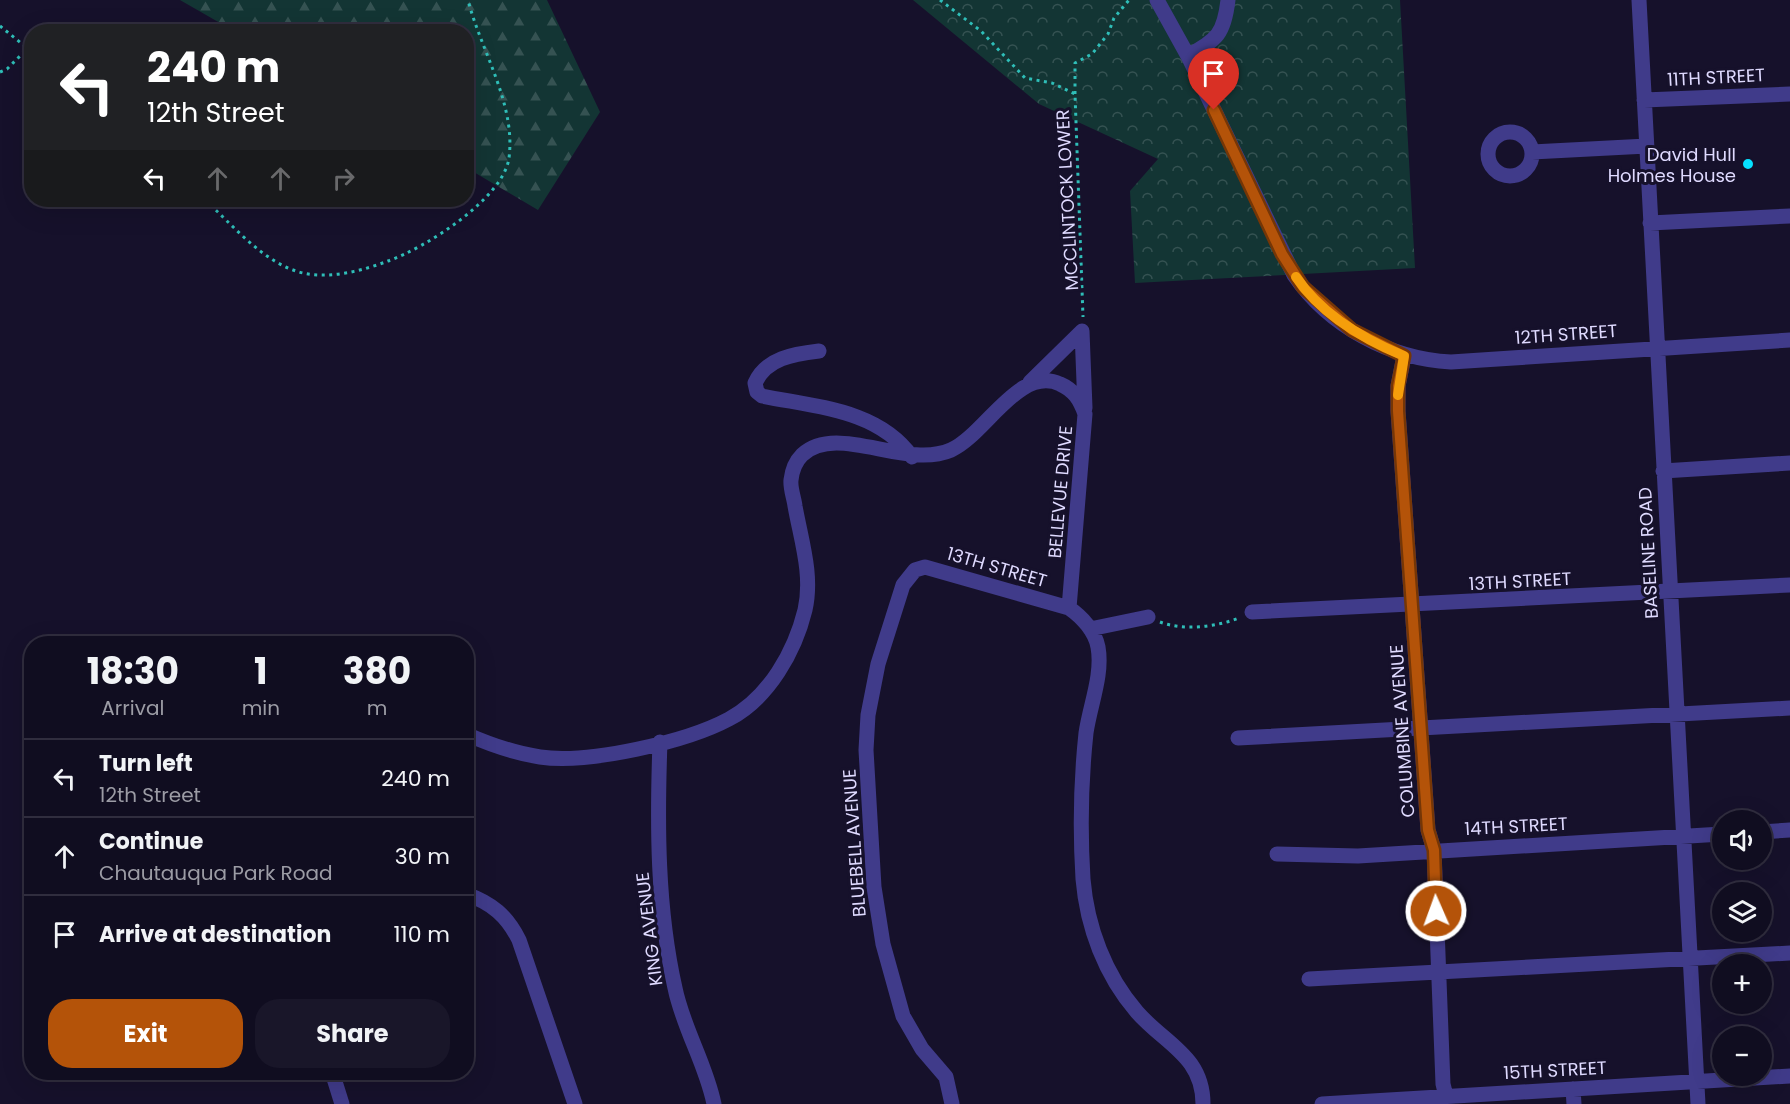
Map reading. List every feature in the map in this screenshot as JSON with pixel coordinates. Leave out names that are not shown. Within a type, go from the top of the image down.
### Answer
[{"type":"street","name":"12TH STREET","points":[[1157,0],[1188,56],[1294,275],[1315,300],[1352,330],[1404,356],[1451,362],[1790,340]]},
{"type":"street","points":[[1188,56],[1220,35],[1225,23],[1228,0]]},
{"type":"street","name":"BASELINE ROAD","points":[[1639,0],[1698,1104]]},
{"type":"street","name":"11TH STREET","points":[[1644,100],[1790,94]]},
{"type":"street","points":[[1532,152],[1647,146]]},
{"type":"street","points":[[1650,223],[1790,216]]},
{"type":"street","points":[[474,738],[500,749],[542,757],[578,757],[660,742],[731,718],[761,693],[780,670],[794,644],[805,608],[807,582],[791,481],[794,467],[801,456],[816,445],[832,442],[912,457],[932,456],[950,451],[967,441],[1082,331]]},
{"type":"street","points":[[1082,331],[1085,414]]},
{"type":"street","points":[[819,351],[785,357],[765,367],[755,383],[757,392],[762,396],[830,407],[849,414],[900,440],[912,457]]},
{"type":"street","name":"COLUMBINE AVENUE","points":[[1404,356],[1398,386],[1398,411],[1414,606],[1428,830],[1434,850],[1447,1100]]},
{"type":"street","name":"BELLEVUE DRIVE","points":[[1030,382],[1050,381],[1069,388],[1079,399],[1085,414],[1070,608]]},
{"type":"street","points":[[1663,471],[1790,463]]},
{"type":"street","name":"13TH STREET","points":[[915,570],[925,567],[1070,608]]},
{"type":"street","name":"BLUEBELL AVENUE","points":[[915,570],[903,585],[878,664],[868,715],[866,750],[874,887],[883,944],[903,1016],[922,1049],[946,1077],[952,1104]]},
{"type":"street","name":"13TH STREET","points":[[1252,612],[1414,606],[1790,585]]},
{"type":"street","points":[[1070,608],[1082,617],[1090,629],[1098,645],[1100,661],[1086,732],[1082,797],[1083,879],[1088,912],[1097,945],[1111,975],[1136,1012],[1187,1057],[1199,1076],[1203,1104]]},
{"type":"street","points":[[1090,629],[1148,617]]},
{"type":"street","points":[[1238,738],[1790,708]]},
{"type":"street","name":"KING AVENUE","points":[[660,742],[658,812],[663,904],[674,987],[686,1028],[714,1104]]},
{"type":"street","points":[[1772,831],[1790,830]]},
{"type":"street","name":"14TH STREET","points":[[1277,854],[1358,856],[1712,835]]},
{"type":"street","points":[[474,898],[497,909],[510,923],[519,940],[576,1104]]},
{"type":"street","points":[[1309,979],[1790,953]]},
{"type":"street","name":"15TH STREET","points":[[1322,1104],[1573,1096],[1696,1082],[1790,1076]]},
{"type":"street","points":[[334,1080],[342,1104]]},
{"type":"path","points":[[468,0],[504,107],[510,144],[506,170],[501,181],[474,206]]},
{"type":"path","name":"MCCLINTOCK LOWER","points":[[940,0],[981,31],[1024,78],[1052,83],[1075,94],[1085,302],[1082,331]]},
{"type":"path","points":[[1075,94],[1076,63],[1092,54],[1108,34],[1114,18],[1129,0]]},
{"type":"path","points":[[0,26],[24,46]]},
{"type":"path","points":[[0,72],[7,69],[24,52]]},
{"type":"path","points":[[213,207],[269,257],[292,269],[315,274],[346,273],[387,262],[416,247],[462,217],[473,207]]},
{"type":"path","points":[[1148,617],[1172,627],[1200,626],[1225,623],[1252,612]]},
{"type":"green space","points":[[180,0],[547,0],[600,112],[538,210],[474,172],[474,24],[222,24]]},
{"type":"green space","points":[[913,0],[1400,0],[1415,268],[1135,283],[1130,191],[1158,159],[1039,104]]},
{"type":"slow traffic","points":[[1296,277],[1315,300],[1352,330],[1404,356],[1398,395]]},
{"type":"place","name":"David Hull Holmes House","points":[[1748,164]]},
{"type":"route","points":[[1214,110],[1282,254],[1303,287],[1315,300],[1352,330],[1404,356],[1398,386],[1398,411],[1414,606],[1428,830],[1434,850],[1436,911]]}]
